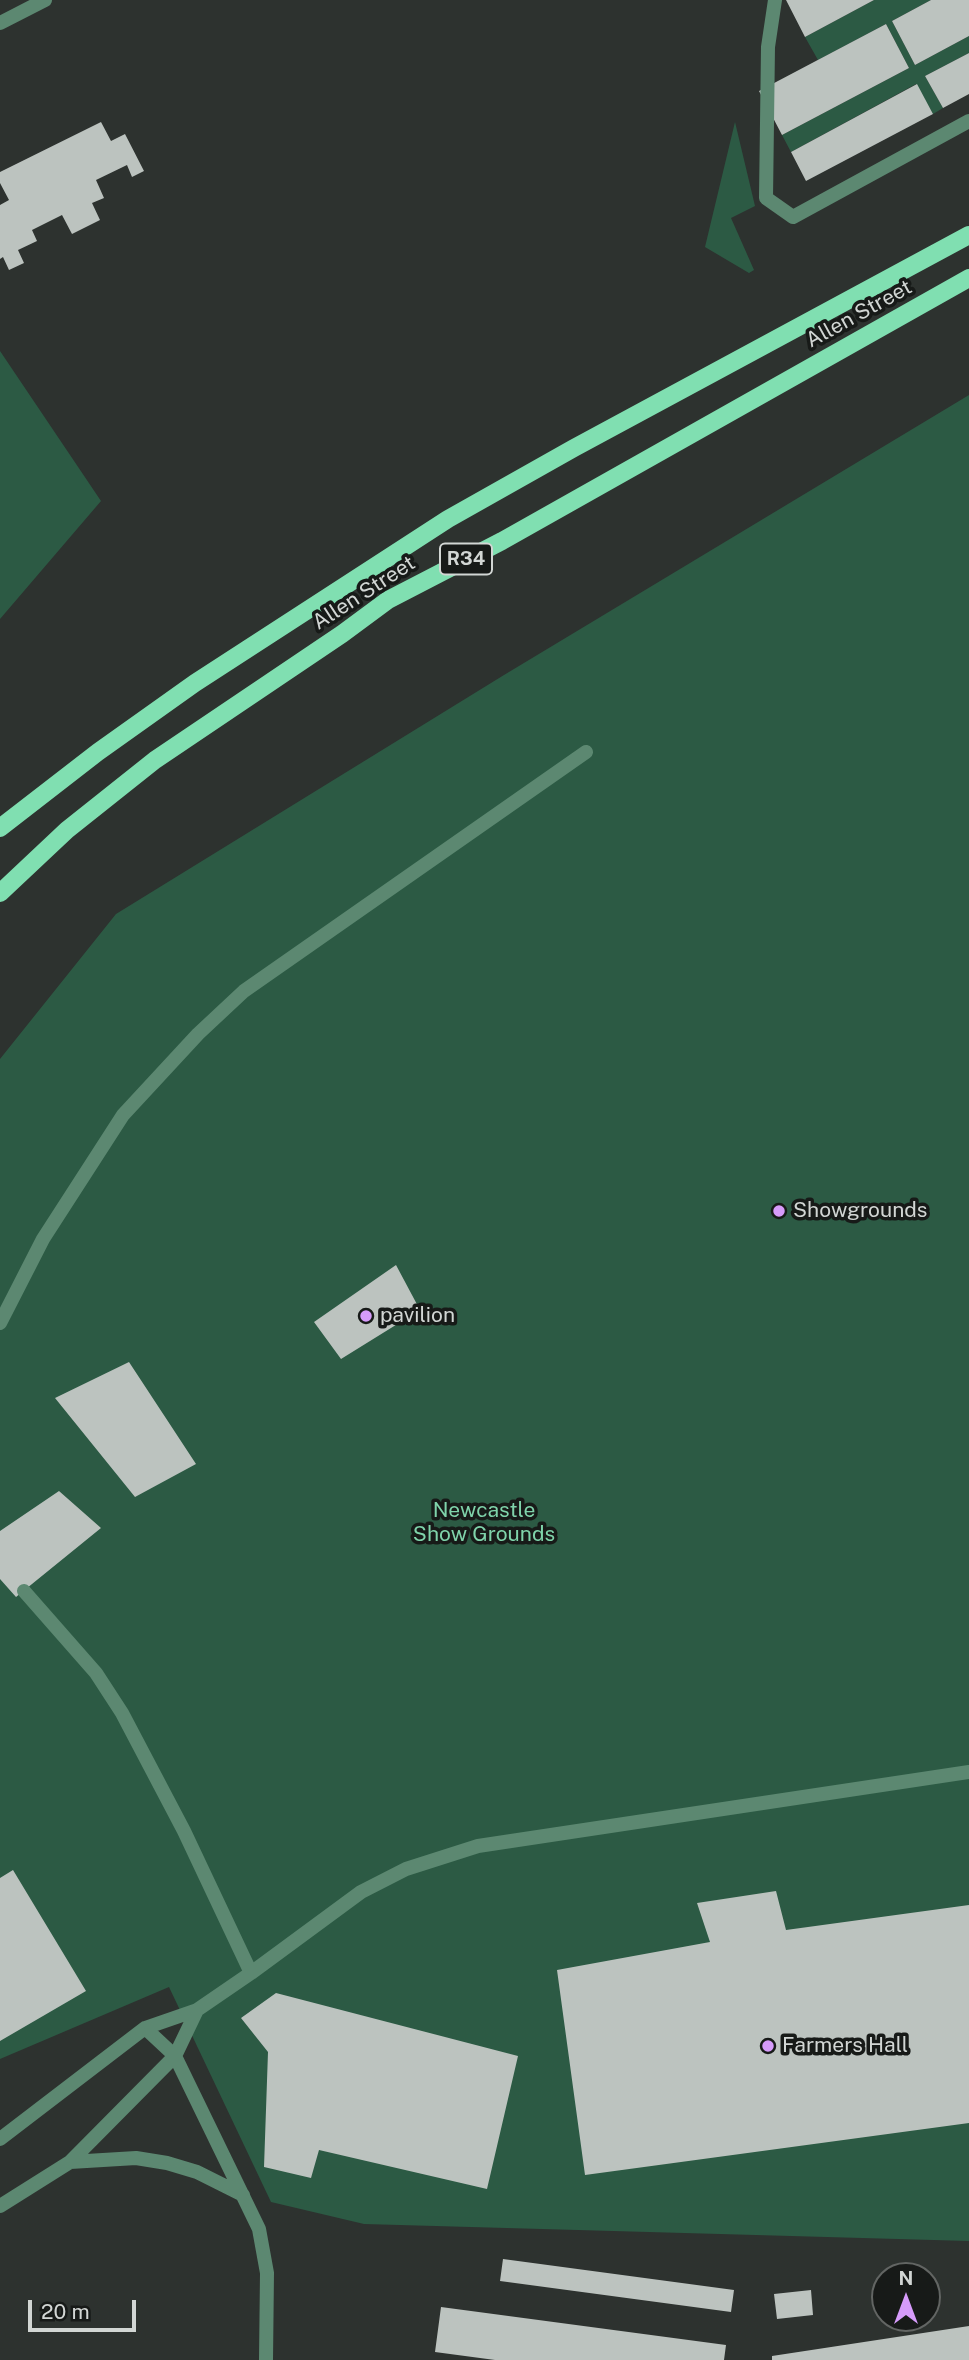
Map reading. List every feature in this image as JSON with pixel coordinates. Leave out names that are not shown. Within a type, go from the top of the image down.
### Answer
[{"type":"main road","name":"Allen Street","points":[[0,828],[98,752],[195,683],[448,519],[969,234]]},
{"type":"main road","name":"Allen Street","points":[[0,893],[67,830],[155,760],[388,600],[502,541],[969,278]]},
{"type":"street","points":[[0,23],[45,0]]},
{"type":"street","points":[[775,0],[768,47],[766,198],[793,217],[969,121]]},
{"type":"street","points":[[0,1323],[43,1239],[123,1115],[198,1034],[244,991],[586,752]]},
{"type":"street","points":[[24,1591],[96,1673],[122,1713],[184,1831],[251,1973]]},
{"type":"street","points":[[0,2139],[145,2028],[197,2010],[361,1892],[406,1869],[478,1846],[969,1772]]},
{"type":"street","points":[[0,2206],[70,2162],[175,2056],[197,2010]]},
{"type":"street","points":[[145,2028],[175,2056],[259,2229],[267,2273],[266,2360]]},
{"type":"street","points":[[70,2162],[136,2158],[167,2163],[197,2172],[243,2195]]},
{"type":"green space","points":[[874,0],[931,0],[892,21],[915,65],[969,36],[969,53],[925,76],[943,108],[933,114],[916,84],[791,152],[782,135],[909,68],[886,24],[818,60],[805,37]]},
{"type":"green space","points":[[735,122],[755,206],[731,218],[754,270],[749,273],[705,247]]},
{"type":"green space","points":[[0,351],[101,501],[0,619]]},
{"type":"green space","name":"Newcastle Show Grounds","points":[[969,395],[969,2241],[364,2224],[271,2202],[169,1987],[0,2059],[0,1059],[116,914],[504,675]]},
{"type":"building","points":[[786,0],[874,0],[805,37]]},
{"type":"building","points":[[931,0],[969,0],[969,36],[915,65],[892,21]]},
{"type":"building","points":[[886,24],[909,68],[782,135],[759,91]]},
{"type":"building","points":[[969,53],[969,94],[943,108],[925,76]]},
{"type":"building","points":[[917,84],[933,114],[806,181],[791,152]]},
{"type":"building","points":[[101,122],[111,141],[125,134],[144,171],[132,177],[127,165],[96,180],[104,198],[92,203],[100,220],[72,234],[62,215],[32,230],[37,241],[18,250],[24,263],[9,270],[3,257],[0,259],[0,205],[9,200],[0,183],[0,172]]},
{"type":"building","name":"pavilion","points":[[396,1265],[420,1310],[341,1359],[314,1322]]},
{"type":"building","points":[[129,1362],[196,1464],[135,1497],[55,1398]]},
{"type":"building","points":[[59,1491],[101,1528],[16,1597],[0,1579],[0,1531]]},
{"type":"building","points":[[13,1870],[86,1991],[0,2041],[0,1878]]},
{"type":"building","name":"Farmers Hall","points":[[776,1891],[786,1930],[969,1905],[969,2123],[585,2175],[557,1970],[710,1942],[697,1903]]},
{"type":"building","points":[[276,1993],[518,2056],[487,2189],[319,2150],[311,2178],[264,2167],[268,2052],[241,2018]]},
{"type":"building","points":[[503,2259],[734,2290],[731,2312],[500,2281]]},
{"type":"building","points":[[811,2290],[813,2315],[777,2319],[774,2294]]},
{"type":"building","points":[[441,2307],[726,2345],[724,2360],[495,2360],[435,2352]]},
{"type":"building","points":[[969,2326],[969,2360],[772,2360],[772,2356]]},
{"type":"place","name":"Showgrounds","points":[[779,1211]]},
{"type":"place","name":"pavilion","points":[[366,1316]]},
{"type":"place","name":"Farmers Hall","points":[[768,2046]]}]
